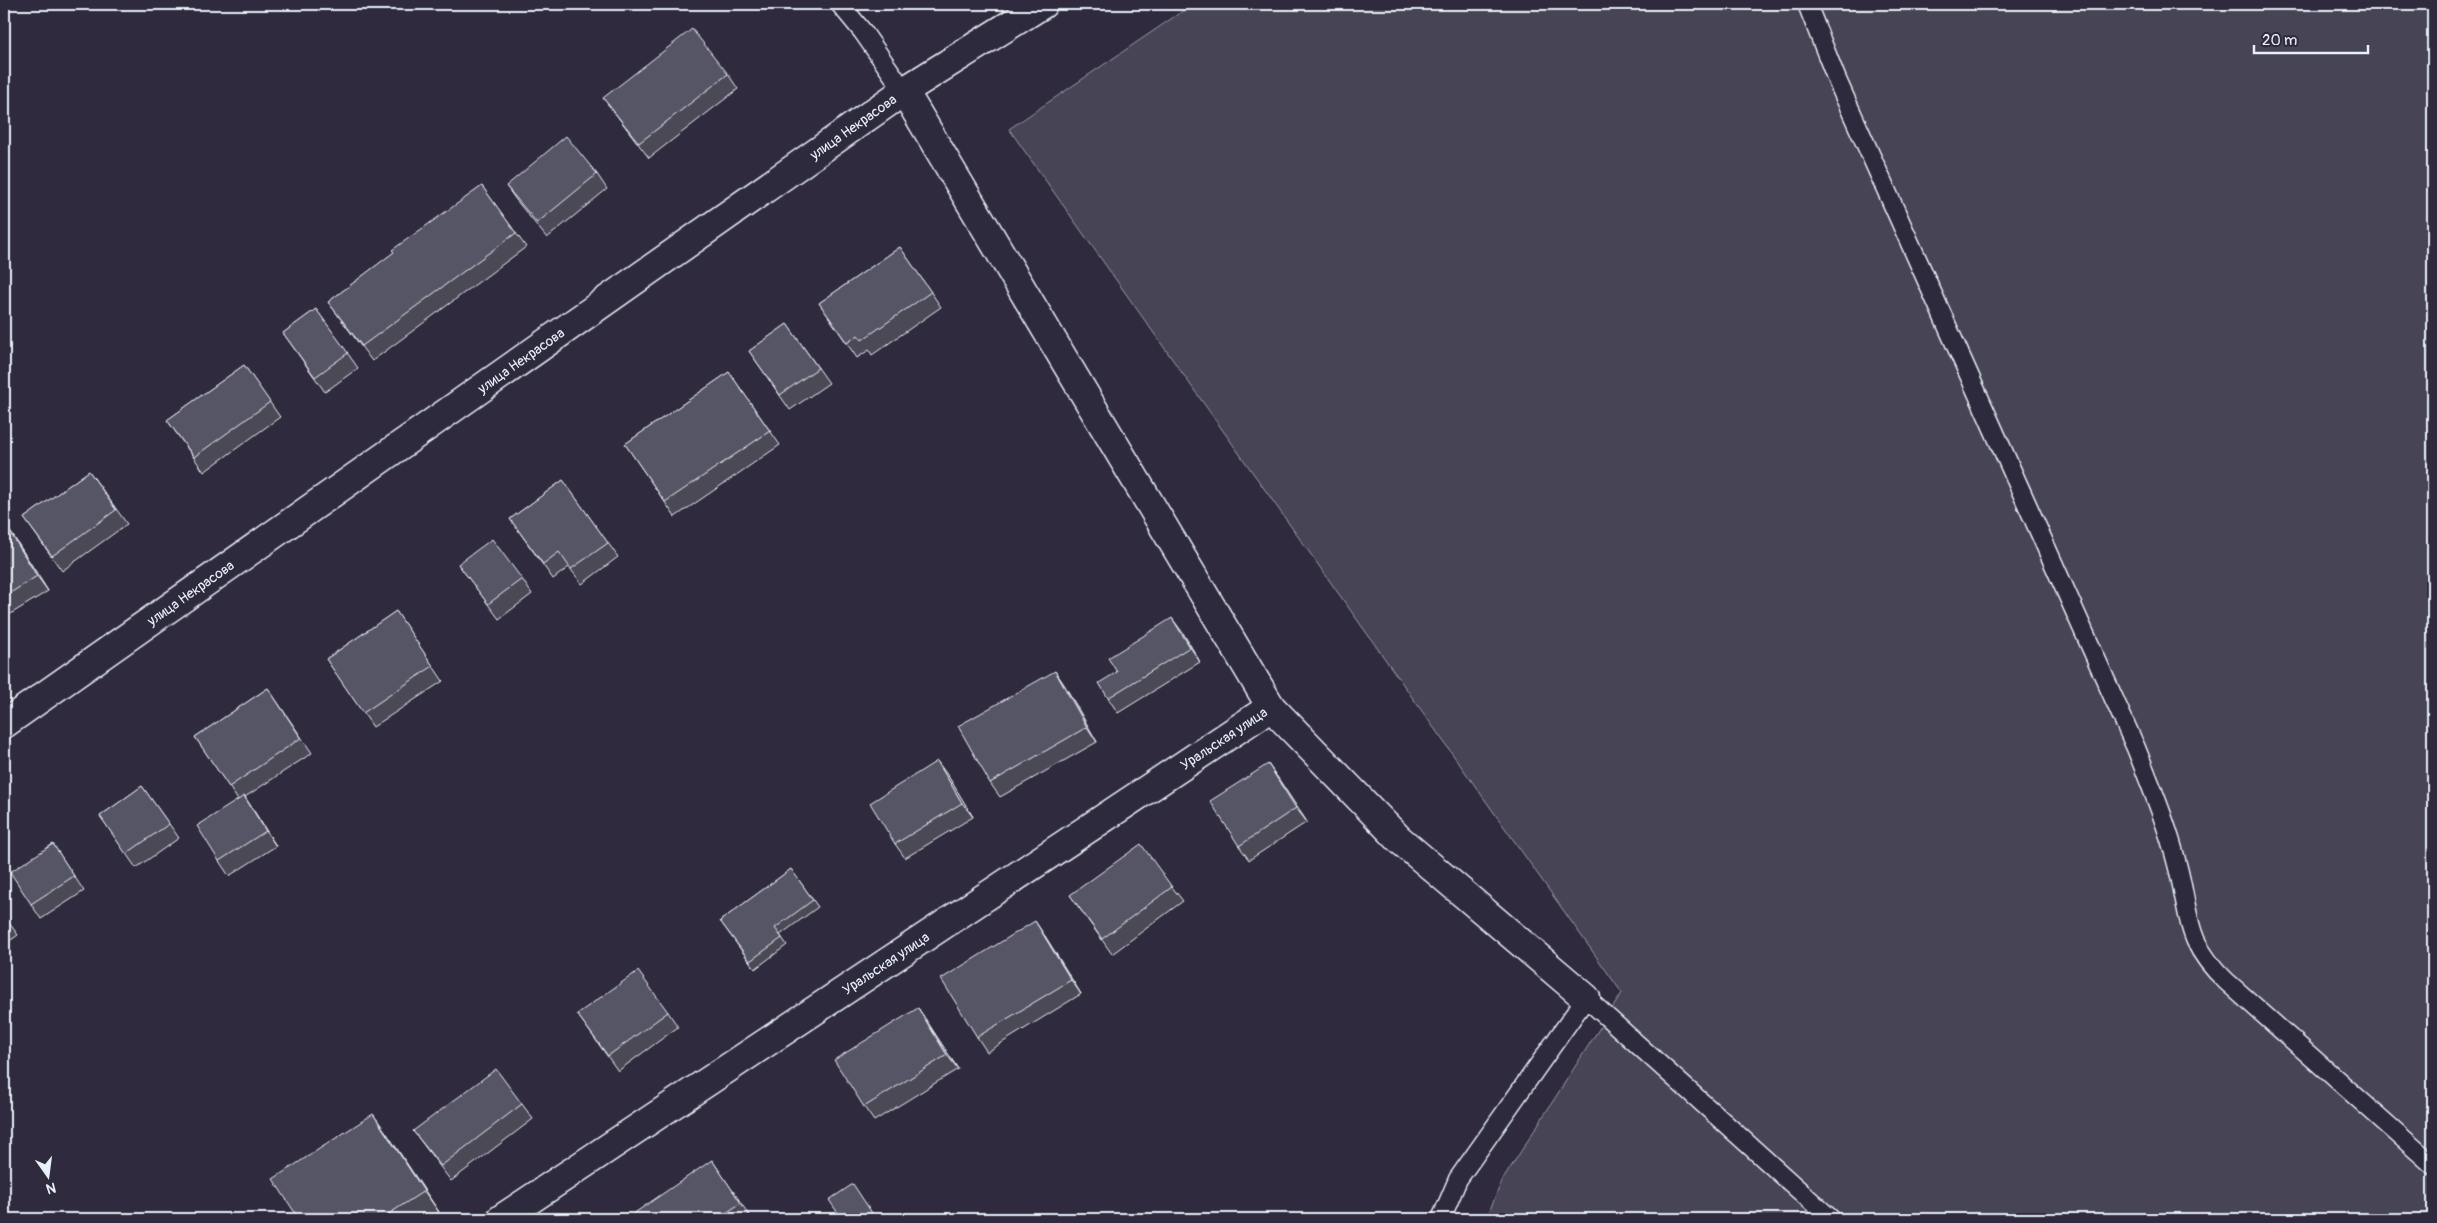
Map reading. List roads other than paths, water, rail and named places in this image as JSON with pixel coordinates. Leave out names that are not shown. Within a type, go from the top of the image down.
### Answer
[{"type":"street","name":"улица Некрасова","points":[[4,724],[904,91],[1043,4]]},
{"type":"street","points":[[904,91],[1271,707],[1399,839],[1586,998]]},
{"type":"street","name":"Уральская улица","points":[[501,1219],[1271,707]]},
{"type":"lane","points":[[840,4],[863,32],[904,91]]},
{"type":"lane","points":[[1807,4],[1837,80],[2136,748],[2160,809],[2175,855],[2187,916],[2196,944],[2209,965],[2226,981],[2433,1165]]},
{"type":"lane","points":[[1441,1219],[1458,1179],[1586,998],[1831,1219]]}]
